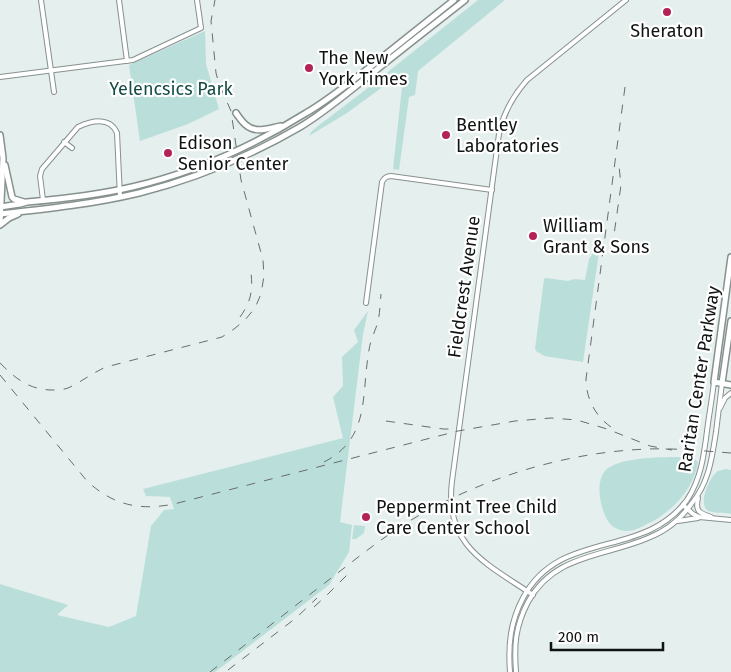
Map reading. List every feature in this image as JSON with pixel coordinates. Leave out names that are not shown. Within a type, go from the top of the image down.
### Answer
[{"type":"main road","points":[[0,207],[131,187],[167,177],[231,153],[307,113],[336,93],[454,0]]},
{"type":"main road","points":[[0,214],[95,202],[139,193],[218,167],[269,144],[328,108],[465,0]]},
{"type":"main road","points":[[236,113],[246,126],[253,129],[262,130],[286,125]]},
{"type":"main road","points":[[0,135],[12,196],[18,201],[27,202]]},
{"type":"main road","points":[[0,225],[3,158]]},
{"type":"main road","points":[[0,225],[9,218],[24,211]]},
{"type":"main road","name":"Raritan Center Parkway","points":[[714,382],[731,257]]},
{"type":"main road","name":"Raritan Center Parkway","points":[[722,384],[731,321]]},
{"type":"main road","points":[[714,382],[731,385]]},
{"type":"street","points":[[41,0],[54,92]]},
{"type":"street","points":[[119,0],[127,61]]},
{"type":"street","points":[[0,77],[133,60],[201,28],[197,0]]},
{"type":"street","name":"Fieldcrest Avenue","points":[[533,595],[484,561],[468,546],[456,528],[450,503],[502,124],[506,111],[516,93],[532,75],[626,0]]},
{"type":"street","points":[[43,200],[40,176],[42,169],[74,131],[84,125],[102,122],[110,123],[117,133],[120,197]]},
{"type":"street","points":[[64,142],[72,148]]},
{"type":"street","points":[[366,303],[384,178],[391,176],[492,190]]},
{"type":"street","name":"Raritan Center Parkway","points":[[510,672],[509,644],[516,612],[527,591],[543,572],[561,559],[576,553],[644,533],[663,523],[683,505],[695,486],[701,470],[714,382]]},
{"type":"street","name":"Raritan Center Parkway","points":[[516,672],[516,633],[520,620],[533,595],[547,578],[568,564],[587,556],[656,535],[672,525],[688,510],[699,494],[710,466],[722,384]]},
{"type":"street","points":[[718,415],[724,401],[731,393]]},
{"type":"street","points":[[699,494],[698,511],[707,516],[726,520]]},
{"type":"street","points":[[683,505],[697,516],[731,520]]},
{"type":"street","points":[[672,525],[684,520],[706,518]]},
{"type":"green space","points":[[478,0],[505,0],[418,71],[415,95],[409,97],[399,170],[393,169],[403,78],[399,75],[347,113],[309,136],[318,126]]},
{"type":"green space","name":"Yelencsics Park","points":[[205,31],[206,64],[219,109],[188,124],[140,141],[129,65]]},
{"type":"green space","points":[[594,252],[599,252],[583,362],[544,356],[535,349],[544,279],[585,280],[589,259]]},
{"type":"green space","points":[[368,311],[363,334],[340,522],[352,525],[349,552],[329,585],[215,672],[0,672],[0,584],[68,605],[57,615],[109,627],[136,616],[151,526],[164,510],[174,509],[170,497],[146,496],[143,489],[343,438],[333,397],[343,386],[342,357],[358,342],[354,330]]},
{"type":"green space","points":[[657,457],[688,457],[698,462],[696,472],[686,491],[672,508],[654,520],[633,530],[616,529],[610,524],[603,511],[600,493],[601,478],[606,470],[613,465],[633,460]]},
{"type":"green space","points":[[726,469],[731,470],[731,514],[709,511],[705,507],[704,502],[706,490],[715,474]]},
{"type":"green space","points":[[354,525],[365,526],[364,533],[356,539],[352,539]]},
{"type":"railway","points":[[0,363],[28,385],[42,389],[64,389],[106,367],[222,337],[245,320],[255,308],[261,294],[264,276],[263,260],[241,180],[231,111],[216,73],[211,21],[215,0]]},
{"type":"railway","points":[[611,427],[600,418],[592,406],[586,386],[586,379],[625,87]]},
{"type":"railway","points":[[612,249],[621,185],[619,166]]},
{"type":"railway","points":[[240,317],[247,306],[250,296],[252,285],[251,273]]},
{"type":"railway","points":[[324,462],[339,452],[350,441],[357,428],[364,398],[370,347],[379,317],[381,294]]},
{"type":"railway","points":[[0,375],[87,481],[117,501],[138,506],[149,507],[174,504],[458,431],[515,421],[551,418],[577,420],[607,429],[650,446],[672,450]]},
{"type":"railway","points":[[386,421],[453,429]]},
{"type":"railway","points":[[210,672],[382,539],[418,516],[472,489],[529,469],[588,455],[648,449],[731,453]]},
{"type":"railway","points":[[314,607],[348,574]]},
{"type":"railway","points":[[228,670],[296,618],[317,598]]},
{"type":"place","name":"Sheraton","points":[[667,12]]},
{"type":"place","name":"The New York Times","points":[[309,68]]},
{"type":"place","name":"Bentley Laboratories","points":[[446,135]]},
{"type":"place","name":"Edison Senior Center","points":[[168,153]]},
{"type":"place","name":"William Grant & Sons","points":[[533,236]]},
{"type":"place","name":"Peppermint Tree Child Care Center School","points":[[366,517]]}]
